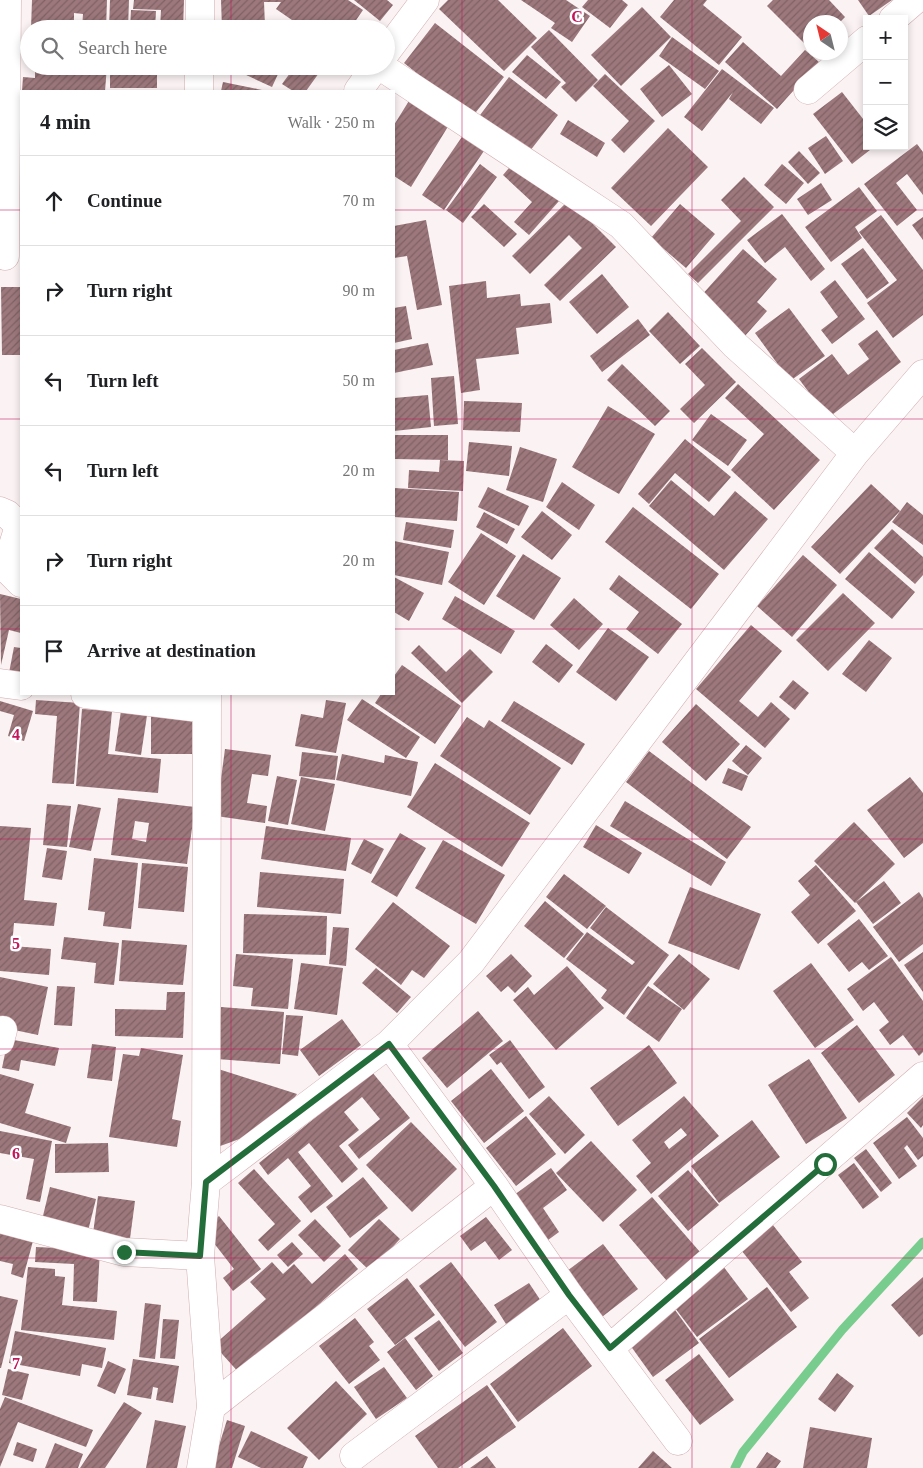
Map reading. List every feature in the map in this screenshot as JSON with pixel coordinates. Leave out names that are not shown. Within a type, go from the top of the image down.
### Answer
[{"type":"street","points":[[7,0],[9,256]]},
{"type":"street","points":[[200,0],[200,20]]},
{"type":"street","points":[[395,40],[425,0]]},
{"type":"street","points":[[898,15],[915,0]]},
{"type":"street","points":[[808,90],[863,43]]},
{"type":"street","points":[[199,90],[200,75]]},
{"type":"street","points":[[359,90],[370,75]]},
{"type":"street","points":[[394,75],[621,225],[735,345],[855,454]]},
{"type":"street","points":[[206,1182],[389,1044],[470,962],[855,454],[923,374]]},
{"type":"street","points":[[0,511],[19,526],[6,568],[20,583]]},
{"type":"street","points":[[0,683],[20,686]]},
{"type":"street","points":[[100,695],[207,702],[206,1182],[200,1256],[211,1407],[201,1468]]},
{"type":"street","points":[[389,1044],[494,1186],[569,1295],[678,1441]]},
{"type":"street","points":[[610,1348],[923,1076]]},
{"type":"street","points":[[211,1407],[494,1186]]},
{"type":"street","points":[[0,1219],[124,1252],[200,1256]]},
{"type":"street","points":[[354,1456],[569,1295]]},
{"type":"building","points":[[32,0],[107,0],[106,20],[83,20],[83,14],[74,13],[74,20],[31,20]]},
{"type":"building","points":[[110,0],[129,0],[128,20],[109,20]]},
{"type":"building","points":[[134,0],[184,0],[183,20],[160,20],[161,10],[133,9]]},
{"type":"building","points":[[221,0],[348,0],[363,10],[356,20],[292,20],[276,9],[281,2],[264,2],[265,20],[222,20]]},
{"type":"building","points":[[354,0],[387,0],[393,5],[379,20]]},
{"type":"building","points":[[448,0],[498,0],[537,38],[504,71],[439,9]]},
{"type":"building","points":[[521,0],[566,0],[590,16],[572,42],[551,28],[555,23]]},
{"type":"building","points":[[588,0],[622,0],[628,5],[610,28],[582,7]]},
{"type":"building","points":[[674,0],[707,0],[703,5],[742,37],[719,65],[660,17]]},
{"type":"building","points":[[773,0],[829,0],[843,15],[803,15],[803,42],[767,6]]},
{"type":"building","points":[[858,0],[892,0],[870,15],[868,15]]},
{"type":"building","points":[[642,7],[671,37],[621,86],[591,55]]},
{"type":"building","points":[[131,10],[156,11],[156,20],[130,20]]},
{"type":"building","points":[[435,23],[504,77],[472,117],[404,63]]},
{"type":"building","points":[[549,30],[598,80],[576,102],[561,87],[566,83],[531,47]]},
{"type":"building","points":[[672,37],[719,71],[705,89],[659,56]]},
{"type":"building","points":[[743,42],[781,76],[803,52],[803,60],[817,60],[819,62],[777,109],[725,62]]},
{"type":"building","points":[[527,55],[561,82],[546,99],[512,72]]},
{"type":"building","points":[[669,65],[692,94],[662,117],[640,89]]},
{"type":"building","points":[[722,69],[774,108],[761,124],[729,99],[733,92],[702,131],[684,117]]},
{"type":"building","points":[[605,74],[655,121],[624,153],[611,140],[629,121],[593,86]]},
{"type":"building","points":[[35,75],[106,75],[105,90],[22,90],[23,77],[35,78]]},
{"type":"building","points":[[110,75],[157,75],[157,88],[110,88]]},
{"type":"building","points":[[246,75],[278,75],[272,87]]},
{"type":"building","points":[[289,75],[318,75],[307,90],[291,90],[282,84]]},
{"type":"building","points":[[509,77],[558,115],[526,156],[477,119]]},
{"type":"building","points":[[223,82],[262,90],[221,90]]},
{"type":"building","points":[[842,92],[863,119],[863,150],[870,150],[852,164],[813,114]]},
{"type":"building","points":[[412,96],[452,120],[411,187],[395,177],[395,123]]},
{"type":"building","points":[[568,120],[605,143],[597,157],[560,134]]},
{"type":"building","points":[[668,128],[708,167],[651,226],[611,188]]},
{"type":"building","points":[[466,131],[488,145],[444,210],[422,195]]},
{"type":"building","points":[[826,136],[843,161],[825,174],[808,148]]},
{"type":"building","points":[[917,144],[923,152],[923,195],[907,174],[896,183],[917,210],[897,226],[864,184]]},
{"type":"building","points":[[799,151],[820,173],[808,184],[788,162]]},
{"type":"building","points":[[515,161],[559,201],[529,235],[514,222],[532,202],[503,175]]},
{"type":"building","points":[[480,164],[497,177],[463,223],[446,210]]},
{"type":"building","points":[[782,164],[804,183],[786,204],[764,185]]},
{"type":"building","points":[[744,177],[774,207],[698,283],[688,274],[741,221],[721,200]]},
{"type":"building","points":[[821,183],[832,200],[808,215],[797,199]]},
{"type":"building","points":[[859,187],[877,211],[855,227],[862,238],[831,262],[805,227]]},
{"type":"building","points":[[569,200],[616,247],[560,301],[544,285],[582,248],[569,235],[530,274],[512,256]]},
{"type":"building","points":[[484,204],[517,234],[504,247],[471,217]]},
{"type":"building","points":[[680,204],[715,234],[686,268],[651,238]]},
{"type":"building","points":[[782,214],[825,269],[811,281],[785,247],[765,263],[747,240]]},
{"type":"building","points":[[881,215],[923,270],[923,315],[893,338],[867,303],[897,280],[859,232]]},
{"type":"building","points":[[923,217],[923,240],[912,225]]},
{"type":"building","points":[[426,220],[442,305],[417,310],[407,256],[395,258],[395,226]]},
{"type":"building","points":[[863,248],[889,283],[867,299],[841,264]]},
{"type":"building","points":[[743,249],[777,279],[757,302],[767,311],[744,337],[700,297]]},
{"type":"building","points":[[602,274],[629,307],[597,334],[569,302]]},
{"type":"building","points":[[835,280],[865,319],[832,344],[821,330],[838,317],[820,292]]},
{"type":"building","points":[[486,281],[487,298],[520,294],[521,306],[550,303],[552,323],[516,328],[519,354],[476,359],[480,390],[461,393],[449,286]]},
{"type":"building","points":[[1,287],[20,287],[20,355],[2,355]]},
{"type":"building","points":[[406,306],[412,339],[395,343],[395,308]]},
{"type":"building","points":[[789,308],[825,356],[790,381],[755,333]]},
{"type":"building","points":[[668,312],[700,346],[680,364],[649,331]]},
{"type":"building","points":[[638,319],[650,335],[602,372],[590,356]]},
{"type":"building","points":[[877,330],[901,362],[828,418],[799,379],[832,354],[848,375],[869,359],[858,344]]},
{"type":"building","points":[[428,343],[433,365],[395,373],[395,350]]},
{"type":"building","points":[[702,348],[736,382],[694,423],[680,409],[705,385],[685,364]]},
{"type":"building","points":[[622,364],[670,411],[655,426],[607,380]]},
{"type":"building","points":[[454,376],[458,424],[434,426],[431,378]]},
{"type":"building","points":[[738,384],[820,460],[774,510],[731,470],[764,434],[725,398]]},
{"type":"building","points":[[428,395],[431,427],[395,431],[395,398]]},
{"type":"building","points":[[464,401],[522,403],[520,432],[463,430]]},
{"type":"building","points":[[608,406],[655,434],[619,494],[572,467]]},
{"type":"building","points":[[711,414],[747,440],[728,466],[692,440]]},
{"type":"building","points":[[395,435],[448,435],[448,460],[395,459]]},
{"type":"building","points":[[685,439],[731,477],[709,502],[675,473],[649,504],[638,494]]},
{"type":"building","points":[[469,442],[512,446],[509,476],[466,471]]},
{"type":"building","points":[[520,447],[557,459],[543,502],[506,490]]},
{"type":"building","points":[[440,460],[464,461],[463,491],[408,488],[409,470],[439,472]]},
{"type":"building","points":[[671,480],[714,516],[735,491],[768,519],[724,570],[649,506]]},
{"type":"building","points":[[562,482],[595,505],[579,530],[546,507]]},
{"type":"building","points":[[871,484],[900,511],[840,574],[811,547]]},
{"type":"building","points":[[488,487],[529,506],[519,526],[478,507]]},
{"type":"building","points":[[395,488],[459,492],[457,521],[395,517]]},
{"type":"building","points":[[907,502],[923,515],[923,545],[892,522]]},
{"type":"building","points":[[633,507],[719,574],[691,609],[605,542]]},
{"type":"building","points":[[542,511],[572,535],[552,560],[521,537]]},
{"type":"building","points":[[484,512],[515,529],[507,544],[476,527]]},
{"type":"building","points":[[406,522],[454,530],[451,548],[403,540]]},
{"type":"building","points":[[892,529],[923,557],[923,575],[915,584],[874,548]]},
{"type":"building","points":[[481,533],[516,556],[484,605],[448,582]]},
{"type":"building","points":[[395,541],[449,552],[442,585],[395,575]]},
{"type":"building","points":[[869,552],[915,592],[892,619],[845,579]]},
{"type":"building","points":[[523,554],[561,578],[534,620],[496,596]]},
{"type":"building","points":[[803,555],[837,585],[792,637],[757,606]]},
{"type":"building","points":[[619,575],[682,624],[658,654],[626,629],[639,612],[609,589]]},
{"type":"building","points":[[395,578],[424,593],[409,621],[395,613]]},
{"type":"building","points":[[843,593],[875,623],[828,671],[796,640]]},
{"type":"building","points":[[0,594],[20,599],[20,633],[9,630],[1,665]]},
{"type":"building","points":[[455,596],[515,631],[501,654],[442,619]]},
{"type":"building","points":[[574,598],[603,624],[579,650],[550,625]]},
{"type":"building","points":[[751,625],[782,651],[739,701],[758,717],[771,702],[790,719],[765,748],[696,689]]},
{"type":"building","points":[[608,628],[649,657],[616,701],[576,672]]},
{"type":"building","points":[[869,640],[892,658],[866,692],[842,674]]},
{"type":"building","points":[[546,644],[573,665],[559,683],[532,662]]},
{"type":"building","points":[[419,645],[446,672],[470,649],[493,672],[462,703],[411,653]]},
{"type":"building","points":[[14,647],[20,648],[20,681],[8,678]]},
{"type":"building","points":[[402,665],[461,706],[435,744],[375,703],[380,695],[395,695],[395,675]]},
{"type":"building","points":[[793,680],[809,693],[795,710],[779,697]]},
{"type":"building","points":[[362,699],[420,737],[406,758],[347,720]]},
{"type":"building","points":[[36,700],[80,703],[74,784],[52,783],[57,716],[35,714]]},
{"type":"building","points":[[326,700],[346,703],[336,753],[295,746],[301,714],[323,718]]},
{"type":"building","points":[[0,701],[33,711],[24,741],[8,736],[14,715],[0,711]]},
{"type":"building","points":[[514,701],[585,744],[572,765],[501,721]]},
{"type":"building","points":[[122,704],[148,709],[141,755],[115,751]]},
{"type":"building","points":[[696,704],[740,744],[706,781],[662,742]]},
{"type":"building","points":[[82,709],[112,711],[108,754],[161,759],[158,793],[76,786]]},
{"type":"building","points":[[192,710],[192,754],[151,754],[151,711]]},
{"type":"building","points":[[467,717],[484,728],[489,720],[561,768],[530,815],[440,756]]},
{"type":"building","points":[[746,745],[762,758],[748,775],[732,761]]},
{"type":"building","points":[[225,749],[271,755],[268,776],[252,774],[247,803],[267,806],[265,823],[216,816]]},
{"type":"building","points":[[649,751],[751,827],[727,859],[626,782]]},
{"type":"building","points":[[302,752],[338,756],[335,780],[299,776]]},
{"type":"building","points":[[342,754],[384,763],[385,755],[418,762],[411,796],[336,780]]},
{"type":"building","points":[[435,763],[530,823],[502,867],[407,807]]},
{"type":"building","points":[[728,768],[748,776],[742,791],[722,783]]},
{"type":"building","points":[[277,776],[297,780],[288,825],[268,821]]},
{"type":"building","points":[[301,777],[335,784],[325,831],[291,824]]},
{"type":"building","points":[[910,777],[923,793],[923,843],[904,858],[867,810]]},
{"type":"building","points":[[118,798],[195,807],[187,864],[111,855]],"holes":[[[135,821],[149,823],[146,842],[132,839]]]},
{"type":"building","points":[[625,801],[726,862],[711,886],[610,826]]},
{"type":"building","points":[[47,804],[71,806],[67,847],[43,845]]},
{"type":"building","points":[[78,804],[101,808],[91,851],[69,847]]},
{"type":"building","points":[[854,822],[895,864],[855,903],[814,861]]},
{"type":"building","points":[[596,825],[642,853],[629,874],[583,847]]},
{"type":"building","points":[[0,826],[31,828],[24,900],[57,903],[54,926],[14,923],[12,946],[51,949],[49,975],[0,971]]},
{"type":"building","points":[[266,826],[351,838],[346,871],[261,859]]},
{"type":"building","points":[[400,833],[426,848],[397,897],[371,882]]},
{"type":"building","points":[[364,839],[384,849],[371,874],[351,864]]},
{"type":"building","points":[[443,840],[505,875],[476,924],[415,888]]},
{"type":"building","points":[[47,848],[67,851],[62,880],[42,877]]},
{"type":"building","points":[[94,858],[138,863],[131,929],[103,926],[105,912],[88,910]]},
{"type":"building","points":[[142,863],[188,867],[184,912],[138,908]]},
{"type":"building","points":[[816,865],[856,911],[818,944],[791,912],[810,895],[798,881]]},
{"type":"building","points":[[260,872],[344,879],[341,914],[257,907]]},
{"type":"building","points":[[564,874],[606,906],[587,929],[546,897]]},
{"type":"building","points":[[884,881],[901,903],[873,924],[856,902]]},
{"type":"building","points":[[690,887],[761,914],[739,970],[668,943]]},
{"type":"building","points":[[919,892],[923,898],[923,944],[899,962],[873,927]]},
{"type":"building","points":[[545,901],[584,934],[564,958],[524,926]]},
{"type":"building","points":[[393,902],[450,946],[424,978],[412,970],[401,985],[355,949]]},
{"type":"building","points":[[606,907],[669,955],[624,1015],[601,998],[607,990],[566,959],[587,932],[632,965],[635,962],[590,928]]},
{"type":"building","points":[[244,914],[327,916],[326,955],[243,953]]},
{"type":"building","points":[[859,919],[888,956],[869,970],[862,962],[849,972],[827,944]]},
{"type":"building","points":[[333,927],[349,928],[346,966],[329,964]]},
{"type":"building","points":[[64,937],[119,943],[114,985],[94,983],[96,963],[61,959]]},
{"type":"building","points":[[122,940],[187,945],[183,985],[119,981]]},
{"type":"building","points":[[923,952],[923,992],[904,965]]},
{"type":"building","points":[[236,954],[293,959],[288,1009],[251,1006],[253,988],[233,986]]},
{"type":"building","points":[[511,954],[532,976],[515,993],[508,986],[501,992],[486,976]]},
{"type":"building","points":[[679,954],[710,979],[684,1010],[653,984]]},
{"type":"building","points":[[891,957],[923,1001],[923,1052],[919,1056],[903,1035],[890,1045],[879,1030],[889,1022],[874,1002],[863,1011],[847,989]]},
{"type":"building","points":[[301,963],[343,968],[337,1015],[294,1009]]},
{"type":"building","points":[[811,963],[854,1020],[815,1048],[773,991]]},
{"type":"building","points":[[567,966],[604,1008],[556,1050],[513,1000],[528,987],[534,995]]},
{"type":"building","points":[[376,968],[411,997],[397,1013],[362,983]]},
{"type":"building","points":[[0,977],[48,987],[38,1035],[0,1027]]},
{"type":"building","points":[[57,986],[75,987],[72,1026],[54,1025]]},
{"type":"building","points":[[648,986],[682,1009],[659,1042],[626,1018]]},
{"type":"building","points":[[167,992],[185,992],[183,1038],[115,1036],[115,1009],[166,1010]]},
{"type":"building","points":[[221,1007],[284,1012],[280,1064],[217,1059]]},
{"type":"building","points":[[478,1011],[503,1041],[447,1088],[422,1058]]},
{"type":"building","points":[[286,1015],[303,1016],[298,1056],[282,1054]]},
{"type":"building","points":[[342,1019],[361,1045],[319,1076],[300,1050]]},
{"type":"building","points":[[857,1025],[895,1075],[859,1103],[821,1053]]},
{"type":"building","points":[[8,1039],[59,1048],[55,1066],[21,1060],[19,1071],[2,1068]]},
{"type":"building","points":[[510,1040],[545,1087],[529,1099],[501,1062],[497,1065],[489,1055]]},
{"type":"building","points":[[92,1044],[116,1047],[112,1081],[87,1078]]},
{"type":"building","points":[[649,1045],[677,1083],[618,1126],[590,1088]]},
{"type":"building","points":[[141,1048],[183,1055],[172,1119],[181,1121],[177,1147],[109,1137],[123,1054],[139,1056]]},
{"type":"building","points":[[809,1059],[847,1118],[806,1144],[768,1085]]},
{"type":"building","points":[[215,1068],[297,1094],[275,1126],[212,1149]]},
{"type":"building","points":[[491,1069],[524,1111],[484,1143],[451,1101]]},
{"type":"building","points":[[372,1072],[410,1118],[359,1159],[348,1145],[380,1119],[362,1097],[344,1112],[359,1130],[339,1146],[358,1169],[342,1183],[309,1143],[298,1152],[333,1196],[311,1213],[298,1197],[311,1186],[288,1158],[268,1175],[259,1163]]},
{"type":"building","points":[[0,1074],[34,1084],[25,1113],[71,1127],[66,1143],[0,1123]]},
{"type":"building","points":[[549,1096],[585,1135],[565,1154],[529,1114]]},
{"type":"building","points":[[684,1096],[719,1136],[651,1194],[636,1176],[651,1163],[632,1140]],"holes":[[[681,1128],[687,1135],[669,1149],[664,1142]]]},
{"type":"building","points":[[923,1097],[923,1125],[921,1128],[907,1113]]},
{"type":"building","points":[[526,1116],[556,1154],[516,1186],[486,1148]]},
{"type":"building","points":[[907,1117],[923,1138],[923,1156],[918,1160],[907,1145],[904,1148],[917,1166],[899,1179],[873,1143]]},
{"type":"building","points":[[752,1120],[780,1157],[719,1203],[691,1166]]},
{"type":"building","points":[[411,1122],[457,1169],[412,1212],[366,1165]]},
{"type":"building","points":[[0,1131],[52,1141],[40,1202],[26,1199],[34,1159],[0,1153]]},
{"type":"building","points":[[591,1141],[637,1190],[603,1222],[556,1173]]},
{"type":"building","points":[[108,1143],[109,1172],[55,1173],[55,1144]]},
{"type":"building","points":[[866,1149],[892,1183],[881,1192],[854,1158]]},
{"type":"building","points":[[854,1163],[879,1197],[863,1209],[838,1175]]},
{"type":"building","points":[[551,1168],[567,1190],[543,1208],[559,1232],[544,1243],[510,1198]]},
{"type":"building","points":[[254,1169],[301,1221],[268,1251],[258,1240],[275,1224],[238,1183]]},
{"type":"building","points":[[688,1170],[719,1205],[688,1231],[658,1196]]},
{"type":"building","points":[[363,1177],[388,1208],[350,1238],[326,1207]]},
{"type":"building","points":[[50,1187],[96,1199],[87,1235],[41,1224]]},
{"type":"building","points":[[98,1196],[135,1201],[129,1246],[92,1241]]},
{"type":"building","points":[[652,1197],[700,1252],[667,1281],[619,1225]]},
{"type":"building","points":[[219,1216],[261,1269],[233,1291],[223,1278],[234,1269],[203,1229]]},
{"type":"building","points":[[486,1217],[512,1250],[499,1260],[485,1241],[471,1251],[460,1236]]},
{"type":"building","points":[[315,1219],[341,1246],[324,1262],[298,1235]]},
{"type":"building","points":[[379,1219],[400,1239],[370,1271],[348,1250]]},
{"type":"building","points":[[769,1220],[802,1262],[789,1272],[809,1298],[791,1312],[737,1245]]},
{"type":"building","points":[[0,1233],[33,1241],[23,1278],[11,1274],[13,1264],[0,1261]]},
{"type":"building","points":[[292,1242],[303,1254],[288,1267],[277,1255]]},
{"type":"building","points":[[603,1244],[638,1289],[598,1320],[563,1274]]},
{"type":"building","points":[[36,1247],[100,1250],[97,1302],[73,1301],[74,1264],[35,1262]]},
{"type":"building","points":[[345,1254],[358,1269],[241,1375],[214,1345],[266,1299],[250,1282],[272,1262],[283,1274],[294,1264],[312,1284]]},
{"type":"building","points":[[451,1262],[497,1322],[465,1347],[419,1286]]},
{"type":"building","points":[[723,1266],[748,1299],[697,1337],[672,1304]]},
{"type":"building","points":[[28,1267],[55,1269],[55,1276],[65,1277],[62,1305],[117,1311],[114,1340],[21,1330]]},
{"type":"building","points":[[923,1277],[923,1334],[919,1337],[891,1305]]},
{"type":"building","points":[[407,1278],[435,1315],[395,1345],[367,1309]]},
{"type":"building","points":[[529,1283],[541,1301],[506,1324],[494,1305]]},
{"type":"building","points":[[767,1287],[797,1327],[729,1378],[699,1339]]},
{"type":"building","points":[[0,1296],[18,1300],[1,1368],[0,1368]]},
{"type":"building","points":[[145,1303],[161,1305],[155,1359],[139,1357]]},
{"type":"building","points":[[675,1310],[699,1343],[653,1377],[630,1345]]},
{"type":"building","points":[[355,1318],[374,1342],[369,1346],[380,1360],[349,1384],[319,1346]]},
{"type":"building","points":[[163,1319],[179,1320],[175,1359],[160,1358]]},
{"type":"building","points":[[439,1320],[463,1353],[439,1371],[414,1338]]},
{"type":"building","points":[[563,1328],[592,1366],[518,1422],[490,1384]]},
{"type":"building","points":[[15,1331],[106,1348],[102,1368],[82,1364],[80,1376],[9,1363]]},
{"type":"building","points":[[405,1338],[433,1376],[416,1390],[387,1352]]},
{"type":"building","points":[[699,1354],[734,1400],[700,1425],[665,1380]]},
{"type":"building","points":[[133,1359],[179,1366],[173,1403],[156,1400],[158,1388],[153,1387],[151,1399],[127,1395]]},
{"type":"building","points":[[108,1361],[126,1369],[115,1394],[97,1386]]},
{"type":"building","points":[[384,1367],[407,1398],[376,1419],[354,1387]]},
{"type":"building","points":[[8,1369],[29,1374],[22,1400],[2,1395]]},
{"type":"building","points":[[837,1373],[854,1386],[835,1412],[818,1399]]},
{"type":"building","points":[[336,1381],[367,1414],[319,1460],[287,1428]]},
{"type":"building","points":[[487,1385],[516,1427],[458,1468],[438,1468],[415,1436]]},
{"type":"building","points":[[5,1397],[93,1430],[86,1447],[18,1422],[0,1467],[0,1409]]},
{"type":"building","points":[[124,1402],[142,1413],[105,1468],[80,1468]]},
{"type":"building","points":[[155,1420],[186,1426],[177,1468],[146,1468]]},
{"type":"building","points":[[227,1420],[245,1426],[232,1468],[212,1468]]},
{"type":"building","points":[[810,1427],[872,1438],[867,1468],[803,1468]]},
{"type":"building","points":[[251,1431],[308,1457],[303,1468],[261,1468],[238,1457]]},
{"type":"building","points":[[17,1442],[37,1449],[33,1462],[13,1455]]},
{"type":"building","points":[[55,1443],[83,1454],[78,1468],[45,1468]]},
{"type":"building","points":[[653,1451],[672,1468],[638,1468]]},
{"type":"building","points":[[767,1452],[781,1461],[776,1468],[756,1468]]},
{"type":"building","points":[[487,1456],[496,1468],[470,1468]]},
{"type":"waterway","points":[[735,1468],[743,1452],[842,1330],[923,1242]]},
{"type":"route","points":[[124,1252],[200,1256],[206,1182],[389,1044],[494,1186],[569,1295],[610,1348],[825,1164]]}]
